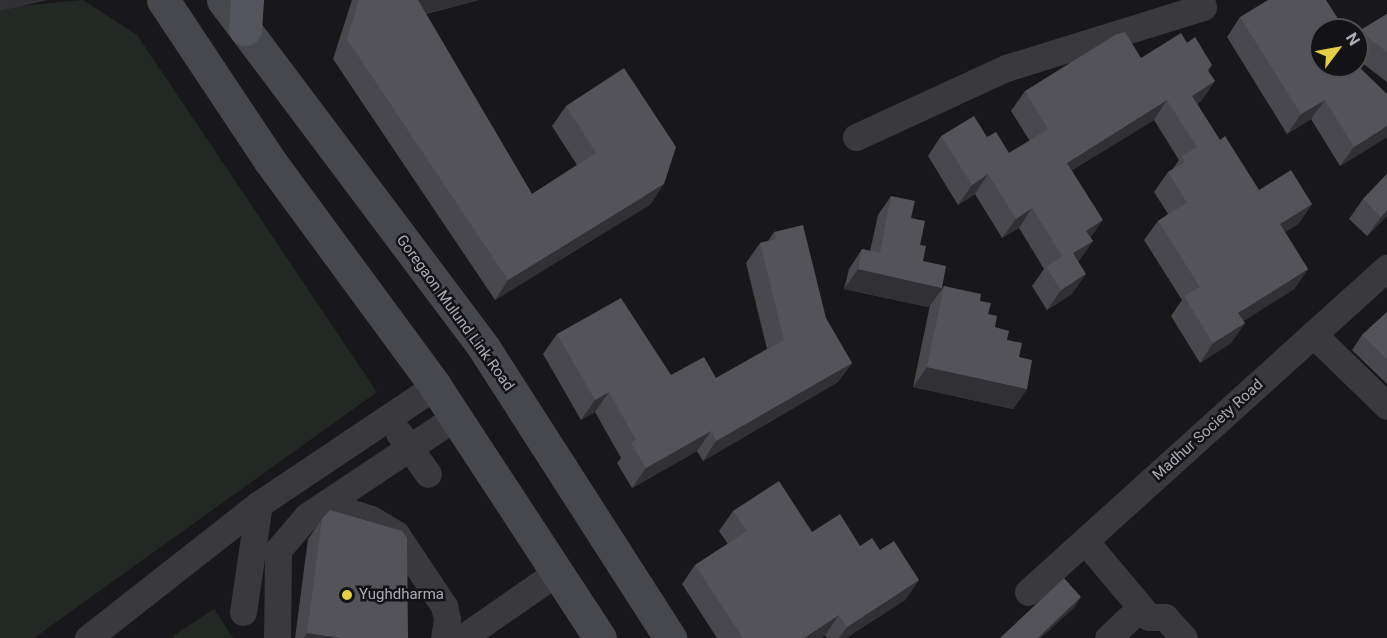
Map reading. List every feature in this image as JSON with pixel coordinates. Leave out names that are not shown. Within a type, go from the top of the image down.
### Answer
[{"type":"main road","points":[[163,0],[270,161],[445,402],[600,638]]},
{"type":"main road","name":"Goregaon Mulund Link Road","points":[[223,0],[246,15],[484,348],[670,638]]},
{"type":"street","points":[[856,137],[1006,68],[1203,7],[1201,0]]},
{"type":"street","name":"Madhur Society Road","points":[[1028,592],[1387,268]]},
{"type":"street","points":[[1313,334],[1387,406]]},
{"type":"street","points":[[278,638],[278,550],[307,516],[330,494],[400,433],[445,402]]},
{"type":"street","points":[[88,638],[259,504],[400,433],[445,402]]},
{"type":"street","points":[[400,433],[428,474]]},
{"type":"street","points":[[330,494],[396,534],[444,606],[447,619],[444,638]]},
{"type":"street","points":[[243,612],[259,504]]},
{"type":"street","points":[[1085,541],[1149,617],[1165,617],[1184,638]]},
{"type":"street","points":[[462,638],[556,573]]},
{"type":"street","points":[[1108,638],[1140,608]]},
{"type":"shaded area","points":[[83,0],[137,35],[377,392],[34,638],[0,638],[0,8]]},
{"type":"shaded area","points":[[214,609],[233,638],[175,638],[173,636]]},
{"type":"building","points":[[359,0],[418,0],[532,194],[596,153],[566,106],[624,68],[676,147],[664,184],[508,280],[347,39]]},
{"type":"building","points":[[1268,0],[1326,0],[1338,18],[1309,18],[1309,78],[1369,77],[1387,94],[1387,126],[1354,147],[1325,100],[1301,114],[1240,17]]},
{"type":"building","points":[[1387,14],[1387,52],[1369,38],[1369,25]]},
{"type":"building","points":[[1125,32],[1141,58],[1181,33],[1187,43],[1195,37],[1212,65],[1207,69],[1215,81],[1192,96],[1220,140],[1225,136],[1259,190],[1291,170],[1312,204],[1280,224],[1308,269],[1238,313],[1245,323],[1213,343],[1184,296],[1200,287],[1158,221],[1187,203],[1168,172],[1185,162],[1182,156],[1197,147],[1167,100],[1067,163],[1103,220],[1086,231],[1093,241],[1073,253],[1086,274],[1061,290],[1046,267],[1062,256],[1032,208],[1016,219],[988,174],[972,185],[941,136],[974,116],[987,137],[996,132],[1009,153],[1048,129],[1025,91],[1115,35]]},
{"type":"building","points":[[1387,174],[1387,210],[1381,217],[1363,199]]},
{"type":"building","points":[[891,196],[915,201],[911,218],[925,221],[920,245],[926,246],[923,261],[946,266],[942,288],[858,269],[862,249],[880,253]]},
{"type":"building","points":[[803,225],[826,318],[852,363],[716,441],[711,431],[646,468],[631,443],[636,440],[609,392],[595,400],[557,334],[621,298],[671,375],[704,357],[716,378],[784,340],[760,243],[776,239],[774,232]]},
{"type":"building","points":[[944,286],[981,294],[980,301],[991,303],[988,314],[997,316],[995,327],[1009,331],[1007,340],[1022,343],[1019,357],[1032,360],[1027,389],[927,367]]},
{"type":"building","points":[[1387,312],[1387,359],[1362,335]]},
{"type":"building","points":[[779,481],[812,532],[840,514],[860,546],[872,538],[880,550],[894,541],[919,580],[847,627],[839,615],[804,638],[743,638],[695,565],[747,531],[733,511]]},
{"type":"building","name":"Yughdharma","points":[[330,510],[402,531],[407,538],[408,638],[342,638],[307,633],[322,519]]},
{"type":"building","points":[[1064,578],[1081,597],[1038,638],[1000,638]]},
{"type":"place","name":"Yughdharma","points":[[347,595]]}]
